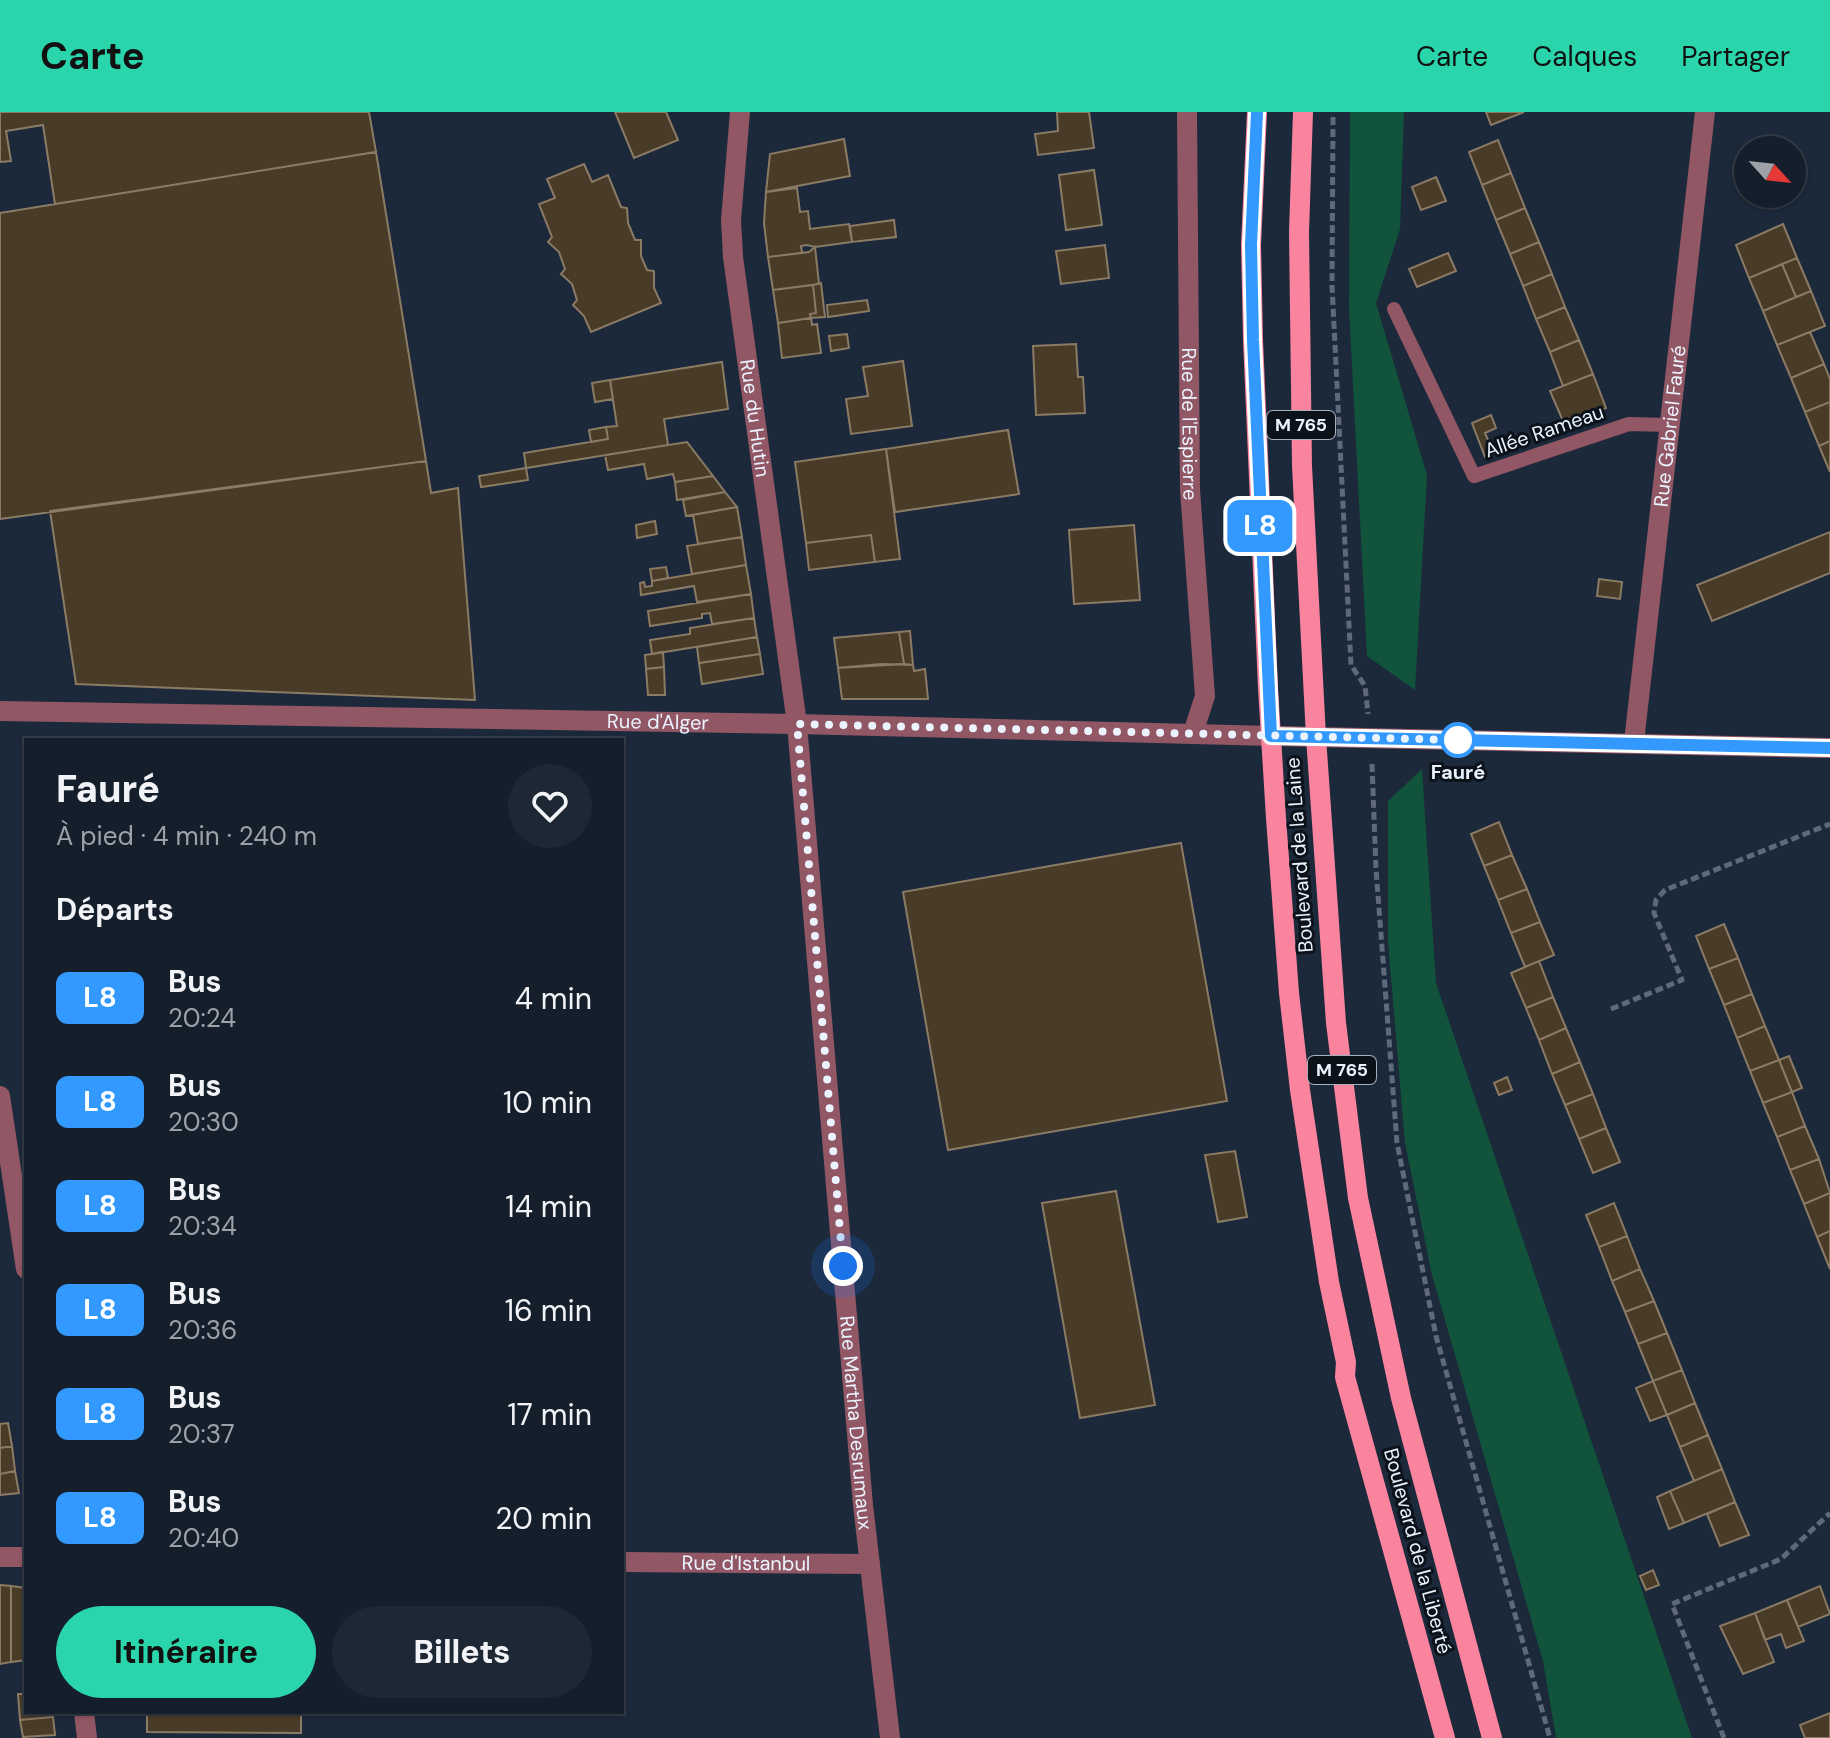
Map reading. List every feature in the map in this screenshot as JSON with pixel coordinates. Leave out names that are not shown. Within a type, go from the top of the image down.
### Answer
[{"type":"main road","name":"Boulevard de la Laine","points":[[1257,112],[1251,245],[1253,340],[1271,736],[1289,993],[1313,1186],[1346,1362],[1345,1377]]},
{"type":"main road","name":"Boulevard de la Laine","points":[[1303,112],[1299,349],[1316,737],[1331,968],[1358,1198],[1401,1398]]},
{"type":"main road","name":"Boulevard de la Liberté","points":[[1345,1377],[1445,1738]]},
{"type":"main road","name":"Boulevard de la Liberté","points":[[1401,1398],[1492,1738]]},
{"type":"street","name":"Rue du Hutin","points":[[740,112],[731,220],[733,257],[797,724]]},
{"type":"street","name":"Rue de l'Espierre","points":[[1187,112],[1190,490],[1205,696],[1193,733]]},
{"type":"street","name":"Rue Gabriel Fauré","points":[[1634,742],[1705,112]]},
{"type":"street","name":"Rue d'Alger","points":[[0,711],[797,724],[1830,748]]},
{"type":"street","name":"Rue Martha Desrumaux","points":[[797,724],[870,1564],[890,1738]]},
{"type":"street","points":[[0,1096],[24,1256]]},
{"type":"street","points":[[0,1557],[24,1557]]},
{"type":"street","name":"Rue d'Istanbul","points":[[624,1562],[870,1564]]},
{"type":"street","points":[[84,1714],[87,1738]]},
{"type":"lane","name":"Allée Rameau","points":[[1394,309],[1474,476],[1629,424],[1668,425]]},
{"type":"path","points":[[1333,112],[1332,285],[1351,665],[1365,686],[1371,738],[1376,869],[1397,1143],[1436,1336],[1550,1738]]},
{"type":"path","points":[[1611,1009],[1682,980],[1654,913],[1656,900],[1665,890],[1830,824]]},
{"type":"path","points":[[1724,1738],[1672,1604],[1781,1559],[1830,1513]]},
{"type":"green space","points":[[1350,112],[1404,112],[1400,229],[1376,303],[1427,475],[1415,690],[1367,656],[1349,308]]},
{"type":"green space","points":[[1422,769],[1436,983],[1692,1738],[1556,1738],[1543,1661],[1432,1275],[1405,1143],[1388,942],[1388,801]]},
{"type":"building","points":[[0,112],[369,112],[376,152],[55,204],[43,125],[6,131],[11,161],[0,162]]},
{"type":"building","points":[[615,112],[666,112],[678,140],[634,158]]},
{"type":"building","points":[[1057,112],[1089,112],[1094,148],[1038,155],[1035,134],[1058,131]]},
{"type":"building","points":[[1486,112],[1524,112],[1491,125]]},
{"type":"building","points":[[844,139],[850,176],[766,192],[770,154]]},
{"type":"building","points":[[1498,140],[1511,173],[1482,185],[1469,152]]},
{"type":"building","points":[[376,152],[426,461],[0,519],[0,213]]},
{"type":"building","points":[[584,164],[592,182],[608,175],[621,207],[627,208],[628,223],[635,240],[641,240],[641,256],[647,270],[654,271],[654,288],[661,303],[591,332],[584,316],[573,305],[577,300],[572,284],[561,274],[565,269],[559,252],[548,242],[552,237],[539,204],[555,198],[547,179]]},
{"type":"building","points":[[1094,170],[1102,225],[1066,230],[1059,175]]},
{"type":"building","points":[[1511,173],[1525,208],[1496,220],[1482,185]]},
{"type":"building","points":[[1436,177],[1446,201],[1421,210],[1412,187]]},
{"type":"building","points":[[797,188],[800,212],[808,211],[810,229],[849,224],[852,242],[801,246],[802,253],[768,257],[764,223],[766,192]]},
{"type":"building","points":[[1525,208],[1539,242],[1510,254],[1496,220]]},
{"type":"building","points":[[894,220],[896,237],[852,242],[850,226]]},
{"type":"building","points":[[1783,224],[1797,258],[1749,278],[1736,245]]},
{"type":"building","points":[[1539,242],[1552,274],[1523,286],[1510,254]]},
{"type":"building","points":[[1105,245],[1109,278],[1061,284],[1056,251]]},
{"type":"building","points":[[815,247],[819,284],[773,290],[768,257],[809,252]]},
{"type":"building","points":[[1448,253],[1456,271],[1417,287],[1409,269]]},
{"type":"building","points":[[1797,258],[1811,291],[1796,297],[1782,264]]},
{"type":"building","points":[[1782,264],[1796,297],[1763,311],[1749,278]]},
{"type":"building","points":[[1552,274],[1565,307],[1536,319],[1523,286]]},
{"type":"building","points":[[821,283],[825,317],[811,318],[810,314],[816,313],[813,285]]},
{"type":"building","points":[[813,285],[816,313],[810,314],[811,318],[778,323],[773,290]]},
{"type":"building","points":[[1811,291],[1825,326],[1777,345],[1763,311]]},
{"type":"building","points":[[867,300],[869,311],[828,317],[827,305]]},
{"type":"building","points":[[1565,307],[1579,340],[1550,352],[1536,319]]},
{"type":"building","points":[[811,318],[812,325],[817,324],[821,353],[782,358],[778,323]]},
{"type":"building","points":[[1810,332],[1824,364],[1791,378],[1777,345]]},
{"type":"building","points":[[847,334],[849,348],[831,351],[829,336]]},
{"type":"building","points":[[1579,340],[1593,374],[1563,386],[1550,352]]},
{"type":"building","points":[[1076,344],[1078,377],[1083,377],[1085,413],[1036,415],[1033,346]]},
{"type":"building","points":[[903,361],[912,426],[851,434],[846,399],[868,396],[863,367]]},
{"type":"building","points":[[722,362],[728,409],[664,419],[668,445],[526,468],[524,453],[608,439],[606,427],[617,426],[610,380]]},
{"type":"building","points":[[1824,364],[1830,379],[1830,402],[1805,412],[1791,378]]},
{"type":"building","points":[[1593,374],[1606,408],[1578,419],[1576,416],[1563,421],[1550,391]]},
{"type":"building","points":[[610,380],[613,399],[595,402],[592,383]]},
{"type":"building","points":[[1830,402],[1830,441],[1819,446],[1805,412]]},
{"type":"building","points":[[1491,415],[1496,428],[1485,433],[1494,454],[1485,457],[1472,423]]},
{"type":"building","points":[[606,427],[608,439],[591,442],[589,430]]},
{"type":"building","points":[[1008,430],[1019,494],[895,512],[886,449]]},
{"type":"building","points":[[1830,441],[1830,472],[1819,446]]},
{"type":"building","points":[[687,442],[713,476],[675,482],[673,474],[647,479],[644,464],[608,470],[605,455]]},
{"type":"building","points":[[886,449],[900,559],[875,562],[871,535],[806,543],[795,462]]},
{"type":"building","points":[[426,461],[431,493],[458,488],[475,700],[76,684],[50,511]]},
{"type":"building","points":[[526,468],[528,480],[481,487],[479,476]]},
{"type":"building","points":[[713,476],[725,492],[677,500],[675,482]]},
{"type":"building","points":[[725,492],[737,507],[686,516],[683,500]]},
{"type":"building","points":[[737,507],[742,537],[698,544],[693,515]]},
{"type":"building","points":[[655,521],[657,534],[637,538],[636,525]]},
{"type":"building","points":[[1134,525],[1140,600],[1074,604],[1069,530]]},
{"type":"building","points":[[1830,532],[1830,573],[1712,621],[1697,585]]},
{"type":"building","points":[[871,535],[875,562],[809,570],[806,543]]},
{"type":"building","points":[[742,537],[746,565],[692,574],[687,546]]},
{"type":"building","points":[[746,565],[751,594],[697,602],[694,586],[641,595],[640,583],[644,582],[645,587],[652,586],[652,581]]},
{"type":"building","points":[[666,567],[668,578],[652,581],[650,569]]},
{"type":"building","points":[[1599,579],[1622,582],[1620,599],[1597,596]]},
{"type":"building","points":[[751,594],[754,618],[712,624],[710,613],[702,614],[702,618],[650,626],[648,611]]},
{"type":"building","points":[[754,618],[757,637],[652,654],[650,640],[690,634],[690,628]]},
{"type":"building","points":[[910,631],[913,665],[904,664],[899,632]]},
{"type":"building","points":[[899,632],[904,664],[838,668],[834,638]]},
{"type":"building","points":[[757,637],[760,654],[699,663],[697,647]]},
{"type":"building","points":[[663,652],[664,667],[646,669],[645,655]]},
{"type":"building","points":[[760,654],[763,674],[702,684],[699,663]]},
{"type":"building","points":[[913,665],[914,671],[925,669],[928,699],[842,699],[838,668]]},
{"type":"building","points":[[664,667],[665,695],[648,695],[646,669]]},
{"type":"building","points":[[1499,822],[1512,855],[1484,866],[1471,834]]},
{"type":"building","points":[[1181,843],[1227,1101],[948,1150],[903,892]]},
{"type":"building","points":[[1512,855],[1527,889],[1498,900],[1484,866]]},
{"type":"building","points":[[1527,889],[1540,922],[1511,933],[1498,900]]},
{"type":"building","points":[[1540,922],[1554,955],[1525,967],[1511,933]]},
{"type":"building","points":[[1724,924],[1738,958],[1709,969],[1696,936]]},
{"type":"building","points":[[1738,958],[1752,994],[1724,1005],[1709,969]]},
{"type":"building","points":[[1539,961],[1553,997],[1526,1008],[1511,973]]},
{"type":"building","points":[[1752,994],[1765,1026],[1737,1038],[1724,1005]]},
{"type":"building","points":[[1553,997],[1566,1028],[1539,1040],[1526,1008]]},
{"type":"building","points":[[1765,1026],[1779,1060],[1750,1071],[1737,1038]]},
{"type":"building","points":[[1566,1028],[1580,1062],[1552,1074],[1539,1040]]},
{"type":"building","points":[[1789,1056],[1802,1088],[1792,1092],[1779,1060]]},
{"type":"building","points":[[1779,1060],[1792,1092],[1763,1103],[1750,1071]]},
{"type":"building","points":[[1580,1062],[1593,1094],[1565,1105],[1552,1074]]},
{"type":"building","points":[[1507,1077],[1512,1090],[1499,1095],[1494,1083]]},
{"type":"building","points":[[1792,1092],[1805,1126],[1777,1137],[1763,1103]]},
{"type":"building","points":[[1593,1094],[1606,1128],[1579,1139],[1565,1105]]},
{"type":"building","points":[[1805,1126],[1819,1159],[1790,1170],[1777,1137]]},
{"type":"building","points":[[1606,1128],[1620,1162],[1593,1173],[1579,1139]]},
{"type":"building","points":[[1235,1151],[1247,1217],[1218,1222],[1205,1155]]},
{"type":"building","points":[[1819,1159],[1830,1193],[1804,1204],[1790,1170]]},
{"type":"building","points":[[1116,1191],[1155,1405],[1080,1418],[1042,1203]]},
{"type":"building","points":[[1830,1193],[1830,1231],[1817,1237],[1804,1204]]},
{"type":"building","points":[[1614,1203],[1627,1236],[1599,1247],[1586,1215]]},
{"type":"building","points":[[1830,1231],[1830,1269],[1817,1237]]},
{"type":"building","points":[[1627,1236],[1640,1269],[1612,1281],[1599,1247]]},
{"type":"building","points":[[1640,1269],[1654,1301],[1625,1312],[1612,1281]]},
{"type":"building","points":[[1654,1301],[1667,1333],[1638,1344],[1625,1312]]},
{"type":"building","points":[[1667,1333],[1682,1370],[1653,1381],[1638,1344]]},
{"type":"building","points":[[1682,1370],[1695,1403],[1667,1415],[1653,1381]]},
{"type":"building","points":[[1653,1381],[1667,1415],[1650,1421],[1636,1388]]},
{"type":"building","points":[[1695,1403],[1708,1435],[1680,1447],[1667,1415]]},
{"type":"building","points":[[8,1423],[12,1446],[0,1448],[0,1424]]},
{"type":"building","points":[[1708,1435],[1722,1469],[1694,1481],[1680,1447]]},
{"type":"building","points":[[12,1446],[15,1471],[0,1474],[0,1448]]},
{"type":"building","points":[[1722,1469],[1735,1502],[1684,1523],[1670,1491]]},
{"type":"building","points":[[15,1471],[19,1493],[0,1495],[0,1474]]},
{"type":"building","points":[[1670,1491],[1684,1523],[1669,1529],[1657,1497]]},
{"type":"building","points":[[1735,1502],[1749,1535],[1720,1546],[1707,1514]]},
{"type":"building","points":[[1653,1570],[1659,1585],[1646,1590],[1640,1576]]},
{"type":"building","points":[[0,1585],[11,1586],[11,1662],[0,1664]]},
{"type":"building","points":[[11,1586],[24,1588],[24,1660],[11,1662]]},
{"type":"building","points":[[1820,1586],[1830,1614],[1798,1627],[1787,1600]]},
{"type":"building","points":[[1787,1600],[1804,1641],[1786,1648],[1781,1634],[1765,1640],[1755,1613]]},
{"type":"building","points":[[1755,1613],[1774,1662],[1743,1674],[1720,1626]]},
{"type":"building","points":[[18,1694],[24,1694],[24,1714],[52,1714],[53,1717],[20,1720]]},
{"type":"building","points":[[1830,1713],[1830,1738],[1805,1738],[1800,1725]]},
{"type":"building","points":[[147,1714],[301,1714],[301,1733],[147,1732]]},
{"type":"building","points":[[53,1717],[55,1735],[23,1737],[20,1720]]},
{"type":"bus line","name":"L8","points":[[1257,112],[1251,245],[1253,340],[1271,736],[1830,748]]},
{"type":"place","name":"Fauré","points":[[1458,740]]},
{"type":"route","points":[[843,1266],[797,724],[1458,740]]}]
